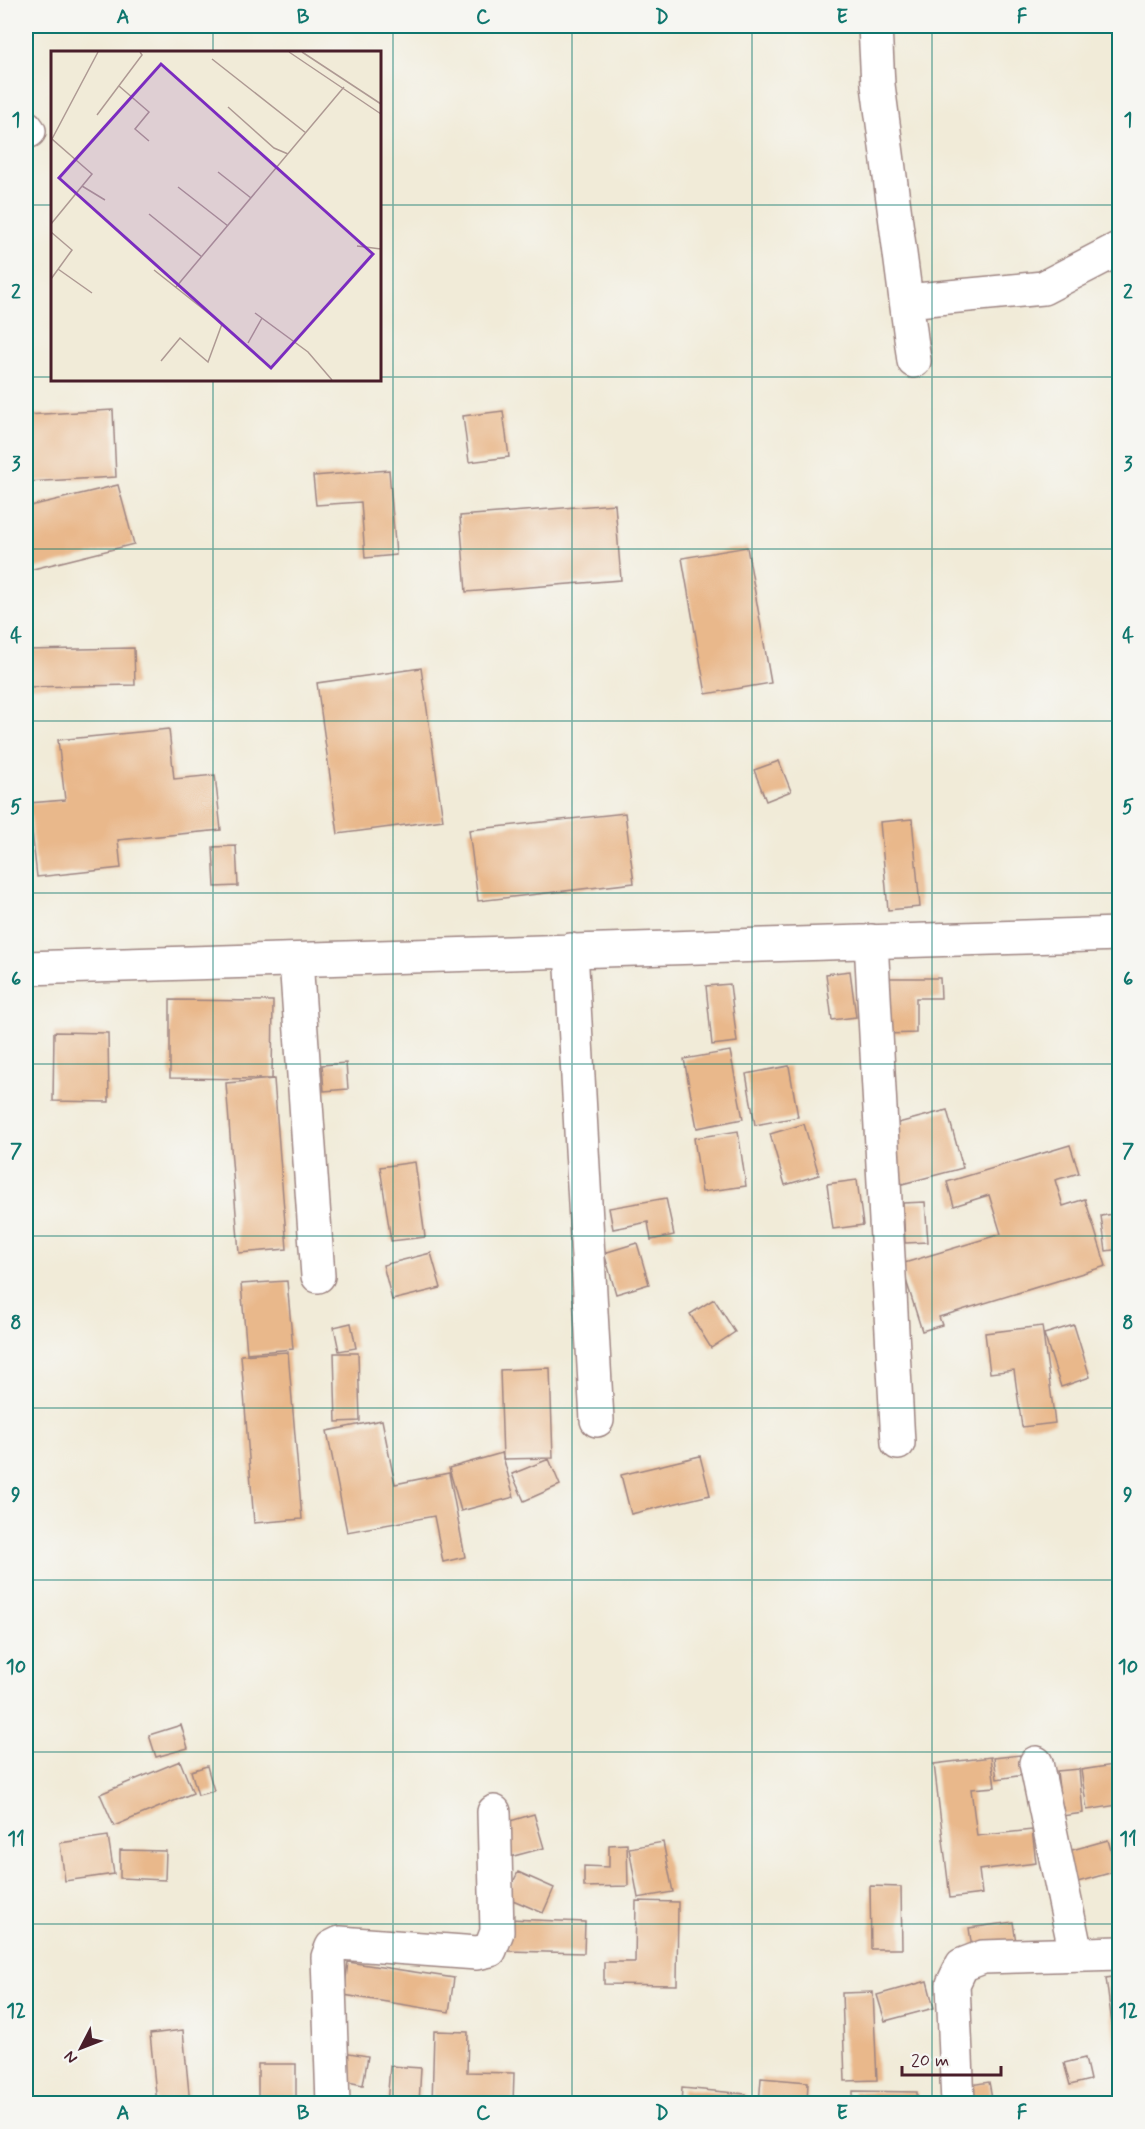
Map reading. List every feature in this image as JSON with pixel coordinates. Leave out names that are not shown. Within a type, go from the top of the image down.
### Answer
[{"type":"street","points":[[875,26],[878,85],[915,361]]},
{"type":"street","points":[[906,301],[1042,288],[1118,249]]},
{"type":"street","points":[[26,968],[1119,934]]},
{"type":"street","points":[[871,941],[898,1443]]},
{"type":"street","points":[[571,950],[597,1420]]},
{"type":"street","points":[[296,960],[318,1276]]},
{"type":"street","points":[[1036,1763],[1076,1954]]},
{"type":"street","points":[[333,2103],[328,1957],[332,1947],[340,1943],[477,1953],[490,1950],[497,1932],[494,1812]]},
{"type":"street","points":[[958,2103],[953,1984],[962,1965],[983,1957],[1119,1953]]},
{"type":"building","points":[[113,410],[116,477],[26,482],[26,415]]},
{"type":"building","points":[[503,411],[509,457],[469,462],[463,416]]},
{"type":"building","points":[[389,470],[396,555],[365,558],[361,502],[316,505],[313,476]]},
{"type":"building","points":[[118,485],[134,544],[29,570],[26,556],[26,507]]},
{"type":"building","points":[[615,504],[621,580],[466,592],[460,516]]},
{"type":"building","points":[[747,547],[771,683],[706,694],[682,558]]},
{"type":"building","points":[[134,648],[135,685],[26,687],[26,650]]},
{"type":"building","points":[[421,668],[443,820],[338,834],[317,683]]},
{"type":"building","points":[[169,729],[174,779],[215,775],[221,830],[118,840],[121,868],[37,877],[29,803],[65,800],[58,740]]},
{"type":"building","points":[[779,761],[791,791],[766,801],[754,770]]},
{"type":"building","points":[[625,813],[634,883],[478,901],[469,830]]},
{"type":"building","points":[[912,819],[920,907],[888,910],[880,822]]},
{"type":"building","points":[[236,846],[238,886],[215,887],[213,847]]},
{"type":"building","points":[[850,971],[856,1017],[832,1020],[826,974]]},
{"type":"building","points":[[885,978],[940,978],[941,998],[916,998],[916,1033],[885,1034]]},
{"type":"building","points":[[730,984],[737,1042],[712,1045],[706,986]]},
{"type":"building","points":[[170,1000],[273,1001],[272,1079],[170,1078]]},
{"type":"building","points":[[54,1032],[108,1033],[109,1102],[53,1101]]},
{"type":"building","points":[[730,1051],[743,1119],[697,1128],[684,1059]]},
{"type":"building","points":[[346,1063],[348,1089],[324,1091],[322,1065]]},
{"type":"building","points":[[789,1066],[798,1117],[755,1125],[746,1074]]},
{"type":"building","points":[[274,1079],[287,1249],[239,1253],[226,1083]]},
{"type":"building","points":[[947,1110],[963,1168],[902,1184],[887,1126]]},
{"type":"building","points":[[804,1124],[819,1175],[785,1185],[770,1134]]},
{"type":"building","points":[[738,1131],[746,1186],[702,1192],[694,1138]]},
{"type":"building","points":[[1070,1145],[1079,1173],[1055,1180],[1063,1206],[1085,1199],[1106,1266],[939,1317],[942,1325],[922,1331],[901,1264],[1001,1234],[989,1195],[954,1206],[947,1182]]},
{"type":"building","points":[[415,1162],[425,1237],[391,1241],[380,1167]]},
{"type":"building","points":[[857,1180],[863,1225],[833,1229],[827,1184]]},
{"type":"building","points":[[666,1198],[674,1235],[651,1240],[648,1222],[613,1229],[609,1208]]},
{"type":"building","points":[[925,1202],[928,1242],[905,1243],[903,1203]]},
{"type":"building","points":[[1120,1213],[1120,1249],[1106,1251],[1101,1216]]},
{"type":"building","points":[[637,1243],[649,1284],[616,1294],[604,1253]]},
{"type":"building","points":[[431,1253],[441,1288],[392,1300],[383,1265]]},
{"type":"building","points":[[287,1281],[293,1349],[247,1353],[241,1284]]},
{"type":"building","points":[[714,1299],[735,1332],[711,1348],[690,1314]]},
{"type":"building","points":[[351,1323],[356,1348],[339,1351],[334,1327]]},
{"type":"building","points":[[1074,1325],[1090,1377],[1061,1387],[1044,1334]]},
{"type":"building","points":[[1042,1326],[1055,1423],[1022,1427],[1014,1370],[990,1373],[985,1333]]},
{"type":"building","points":[[288,1352],[302,1519],[254,1523],[241,1355]]},
{"type":"building","points":[[334,1353],[358,1353],[360,1421],[336,1422]]},
{"type":"building","points":[[550,1368],[553,1458],[503,1459],[500,1370]]},
{"type":"building","points":[[382,1420],[395,1484],[449,1473],[465,1557],[443,1562],[434,1516],[347,1532],[327,1431]]},
{"type":"building","points":[[502,1453],[514,1497],[461,1511],[449,1468]]},
{"type":"building","points":[[700,1456],[710,1495],[631,1514],[621,1475]]},
{"type":"building","points":[[549,1459],[560,1485],[524,1501],[512,1474]]},
{"type":"building","points":[[181,1725],[188,1748],[156,1757],[149,1735]]},
{"type":"building","points":[[1020,1755],[1024,1775],[997,1779],[994,1758]]},
{"type":"building","points":[[991,1757],[995,1787],[971,1789],[977,1836],[1032,1830],[1036,1863],[979,1870],[982,1894],[950,1898],[934,1764]]},
{"type":"building","points":[[180,1761],[193,1793],[114,1826],[100,1794]]},
{"type":"building","points":[[1120,1764],[1120,1812],[1117,1805],[1087,1810],[1081,1770]]},
{"type":"building","points":[[207,1766],[214,1791],[198,1795],[191,1771]]},
{"type":"building","points":[[1079,1769],[1083,1813],[1062,1816],[1057,1771]]},
{"type":"building","points":[[534,1814],[544,1848],[510,1857],[500,1824]]},
{"type":"building","points":[[108,1836],[114,1874],[65,1881],[60,1843]]},
{"type":"building","points":[[1108,1840],[1117,1871],[1074,1883],[1065,1852]]},
{"type":"building","points":[[663,1842],[673,1892],[638,1898],[629,1848]]},
{"type":"building","points":[[627,1844],[628,1886],[584,1887],[584,1866],[609,1867],[609,1845]]},
{"type":"building","points":[[120,1850],[166,1851],[165,1880],[120,1878]]},
{"type":"building","points":[[518,1872],[554,1888],[543,1913],[506,1897]]},
{"type":"building","points":[[870,1886],[901,1887],[902,1949],[871,1949]]},
{"type":"building","points":[[636,1901],[678,1902],[677,1985],[604,1984],[604,1962],[635,1962]]},
{"type":"building","points":[[509,1919],[585,1922],[584,1953],[508,1951]]},
{"type":"building","points":[[1013,1922],[1017,1949],[973,1955],[969,1928]]},
{"type":"building","points":[[348,1962],[454,1978],[449,2012],[344,1995]]},
{"type":"building","points":[[1120,1976],[1120,2069],[1118,2069],[1106,1978]]},
{"type":"building","points":[[927,1981],[934,2008],[885,2021],[877,1995]]},
{"type":"building","points":[[873,1992],[877,2080],[845,2081],[842,1993]]},
{"type":"building","points":[[183,2030],[190,2104],[157,2104],[150,2034]]},
{"type":"building","points":[[434,2031],[468,2032],[467,2072],[514,2073],[513,2104],[432,2104]]},
{"type":"building","points":[[337,2051],[368,2056],[363,2085],[333,2079]]},
{"type":"building","points":[[1085,2058],[1090,2080],[1070,2085],[1064,2063]]},
{"type":"building","points":[[258,2064],[296,2064],[296,2104],[258,2104]]},
{"type":"building","points":[[390,2066],[421,2068],[419,2104],[387,2104]]},
{"type":"building","points":[[761,2078],[808,2082],[807,2104],[759,2104]]},
{"type":"building","points":[[989,2082],[993,2103],[967,2104],[964,2086]]},
{"type":"building","points":[[682,2088],[746,2094],[745,2104],[681,2104]]},
{"type":"building","points":[[853,2091],[917,2092],[917,2104],[853,2104]]}]
